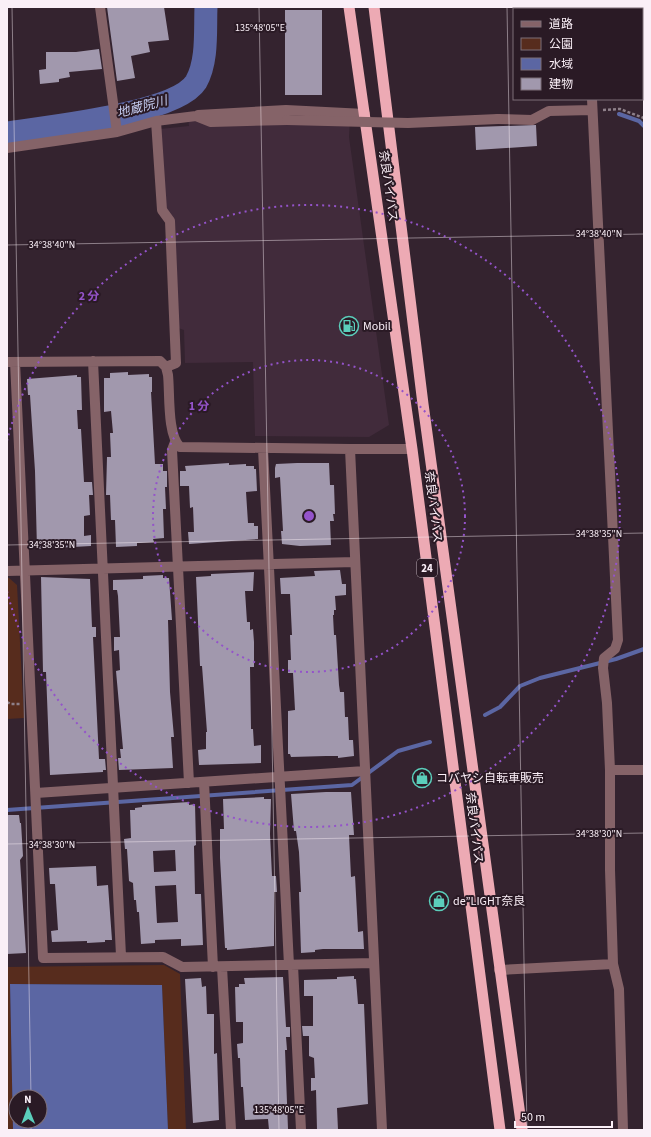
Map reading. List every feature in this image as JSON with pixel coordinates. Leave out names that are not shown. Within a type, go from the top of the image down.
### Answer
[{"type":"highway","name":"奈良バイパス","points":[[349,7],[365,114],[404,406],[412,449],[500,1130]]},
{"type":"highway","name":"奈良バイパス","points":[[374,7],[423,404],[522,1130]]},
{"type":"street","points":[[100,7],[117,129]]},
{"type":"street","points":[[592,100],[618,640],[615,649],[604,658],[603,668],[607,703],[610,770],[610,870],[613,964],[619,989],[623,1130]]},
{"type":"street","points":[[7,148],[156,121],[196,116],[286,110],[365,114]]},
{"type":"street","points":[[196,116],[211,122],[287,120],[408,123],[498,119],[532,120],[549,111],[592,110]]},
{"type":"street","points":[[156,121],[162,210],[170,221],[176,363],[166,367]]},
{"type":"street","points":[[93,361],[121,956]]},
{"type":"street","points":[[374,963],[182,967],[163,957],[121,956],[43,958],[25,570],[11,362],[160,361],[166,367],[172,433],[175,442],[180,447],[189,449],[412,449]]},
{"type":"street","points":[[175,442],[172,450],[189,783]]},
{"type":"street","points":[[263,449],[280,777],[301,1130]]},
{"type":"street","points":[[350,449],[382,1130]]},
{"type":"street","points":[[7,571],[355,562]]},
{"type":"street","points":[[610,770],[644,770]]},
{"type":"street","points":[[36,793],[365,771]]},
{"type":"street","points":[[204,782],[230,1130]]},
{"type":"street","points":[[499,970],[613,964]]},
{"type":"path","points":[[592,110],[620,109],[644,118]]},
{"type":"shaded area","points":[[188,118],[350,118],[349,137],[389,425],[369,437],[255,436],[253,362],[185,363],[184,330],[178,328],[164,211],[160,129],[189,126]]},
{"type":"green space","points":[[7,578],[17,585],[24,718],[7,719]]},
{"type":"green space","points":[[164,965],[180,974],[186,1130],[168,1130],[162,985],[10,984],[12,1089],[8,1089],[8,1129],[13,1130],[7,1130],[7,967]]},
{"type":"water","points":[[10,984],[162,985],[168,1130],[13,1130],[48,1129],[48,1089],[12,1089]]},
{"type":"building","points":[[107,7],[164,7],[169,40],[148,42],[150,52],[131,56],[135,78],[117,81]]},
{"type":"building","points":[[285,10],[322,10],[322,95],[285,95]]},
{"type":"building","points":[[99,49],[102,69],[69,72],[70,77],[59,79],[59,82],[40,84],[39,70],[46,69],[46,52],[76,52]]},
{"type":"building","points":[[536,125],[537,146],[476,150],[475,127]]},
{"type":"building","points":[[128,372],[128,375],[149,374],[149,377],[152,377],[151,392],[155,464],[163,464],[163,471],[167,471],[167,487],[165,487],[166,509],[163,509],[164,538],[153,539],[154,542],[137,543],[137,546],[116,547],[115,520],[111,520],[110,495],[106,495],[107,457],[111,457],[110,433],[113,433],[111,411],[104,412],[104,378],[110,378],[110,373]]},
{"type":"building","points":[[77,375],[77,377],[81,377],[82,410],[77,410],[78,429],[81,429],[84,482],[92,482],[93,495],[89,495],[90,515],[84,516],[84,536],[91,535],[91,546],[37,549],[35,471],[30,395],[28,395],[27,379]]},
{"type":"building","points":[[229,463],[229,465],[246,464],[246,466],[254,466],[254,469],[256,469],[257,491],[246,492],[248,523],[254,523],[254,526],[258,526],[258,539],[189,544],[188,532],[194,532],[193,507],[190,508],[189,486],[180,486],[180,471],[186,471],[185,466]]},
{"type":"building","points":[[329,463],[330,485],[334,485],[335,514],[333,514],[334,521],[330,521],[331,545],[300,546],[282,544],[281,531],[283,531],[280,477],[275,478],[275,468],[276,464]]},
{"type":"building","points":[[340,570],[342,584],[346,584],[346,595],[335,596],[336,610],[334,610],[333,615],[334,635],[336,635],[340,692],[344,692],[345,717],[348,717],[349,740],[353,740],[354,756],[338,758],[338,756],[291,757],[290,754],[288,754],[288,711],[295,710],[293,673],[288,673],[288,660],[291,660],[290,635],[292,635],[290,594],[281,594],[280,578],[315,576],[314,571]]},
{"type":"building","points":[[254,572],[253,591],[245,591],[247,622],[250,622],[250,630],[253,629],[254,642],[254,667],[250,667],[251,729],[253,729],[254,746],[261,745],[261,763],[199,765],[198,750],[206,749],[207,732],[202,666],[200,666],[196,577],[211,576],[211,574]]},
{"type":"building","points":[[163,575],[163,578],[169,578],[172,620],[168,620],[170,692],[174,737],[171,737],[173,768],[119,770],[118,758],[121,758],[120,749],[123,749],[116,671],[120,670],[119,650],[114,651],[114,637],[120,637],[118,596],[117,590],[113,590],[113,580],[143,579],[143,576]]},
{"type":"building","points":[[41,577],[90,579],[92,627],[96,627],[96,637],[93,637],[99,759],[105,759],[106,770],[103,770],[103,772],[50,775],[46,672],[43,672]]},
{"type":"building","points":[[351,792],[354,835],[349,835],[351,877],[355,876],[358,932],[363,931],[364,949],[323,949],[315,950],[315,952],[301,953],[299,892],[301,892],[299,852],[296,831],[294,831],[291,794]]},
{"type":"building","points":[[264,797],[264,799],[271,799],[270,834],[272,876],[276,876],[277,892],[274,892],[274,946],[227,950],[227,948],[225,948],[220,858],[220,829],[224,829],[223,799]]},
{"type":"building","points":[[189,802],[189,805],[195,804],[195,894],[201,894],[203,945],[181,946],[181,939],[155,940],[155,943],[141,944],[139,912],[137,912],[136,900],[134,900],[133,883],[129,881],[127,849],[125,849],[124,839],[131,838],[130,810],[135,810],[135,808],[142,807],[142,805]],"holes":[[[175,850],[176,871],[154,872],[153,851]],[[176,885],[178,922],[157,923],[155,886]]]},
{"type":"building","points":[[7,815],[19,815],[21,823],[23,856],[20,860],[26,953],[7,954]]},
{"type":"building","points":[[96,866],[97,886],[108,885],[112,940],[87,943],[87,941],[52,942],[51,931],[58,930],[55,884],[50,884],[49,868]]},
{"type":"building","points":[[354,976],[354,979],[356,979],[358,1004],[364,1004],[368,1104],[337,1108],[338,1130],[317,1130],[316,1090],[311,1091],[311,1078],[315,1078],[314,1058],[309,1056],[309,1036],[303,1036],[302,1026],[313,1026],[313,996],[304,996],[304,980],[337,979],[337,977]]},
{"type":"building","points":[[283,977],[286,1027],[290,1027],[290,1037],[286,1037],[287,1050],[285,1050],[288,1129],[269,1130],[268,1119],[245,1120],[243,1087],[241,1087],[240,1058],[238,1058],[237,1044],[243,1043],[243,1022],[236,1022],[235,987],[239,987],[239,984],[245,984],[244,978]]},
{"type":"building","points":[[201,978],[202,987],[206,986],[207,1014],[214,1014],[214,1054],[217,1053],[219,1120],[193,1123],[185,979]]},
{"type":"waterway","name":"地蔵院川","points":[[7,133],[79,123],[138,111],[164,103],[184,93],[196,82],[200,74],[205,45],[206,7]]},
{"type":"waterway","points":[[619,114],[639,121],[644,126]]},
{"type":"waterway","points":[[485,715],[500,707],[520,686],[540,678],[616,659],[644,649]]},
{"type":"waterway","points":[[7,810],[352,785],[398,751],[430,742]]},
{"type":"place","name":"Mobil","points":[[349,326]]},
{"type":"place","name":"コバヤシ自転車販売","points":[[422,778]]},
{"type":"place","name":"de”LIGHT奈良","points":[[439,901]]}]
